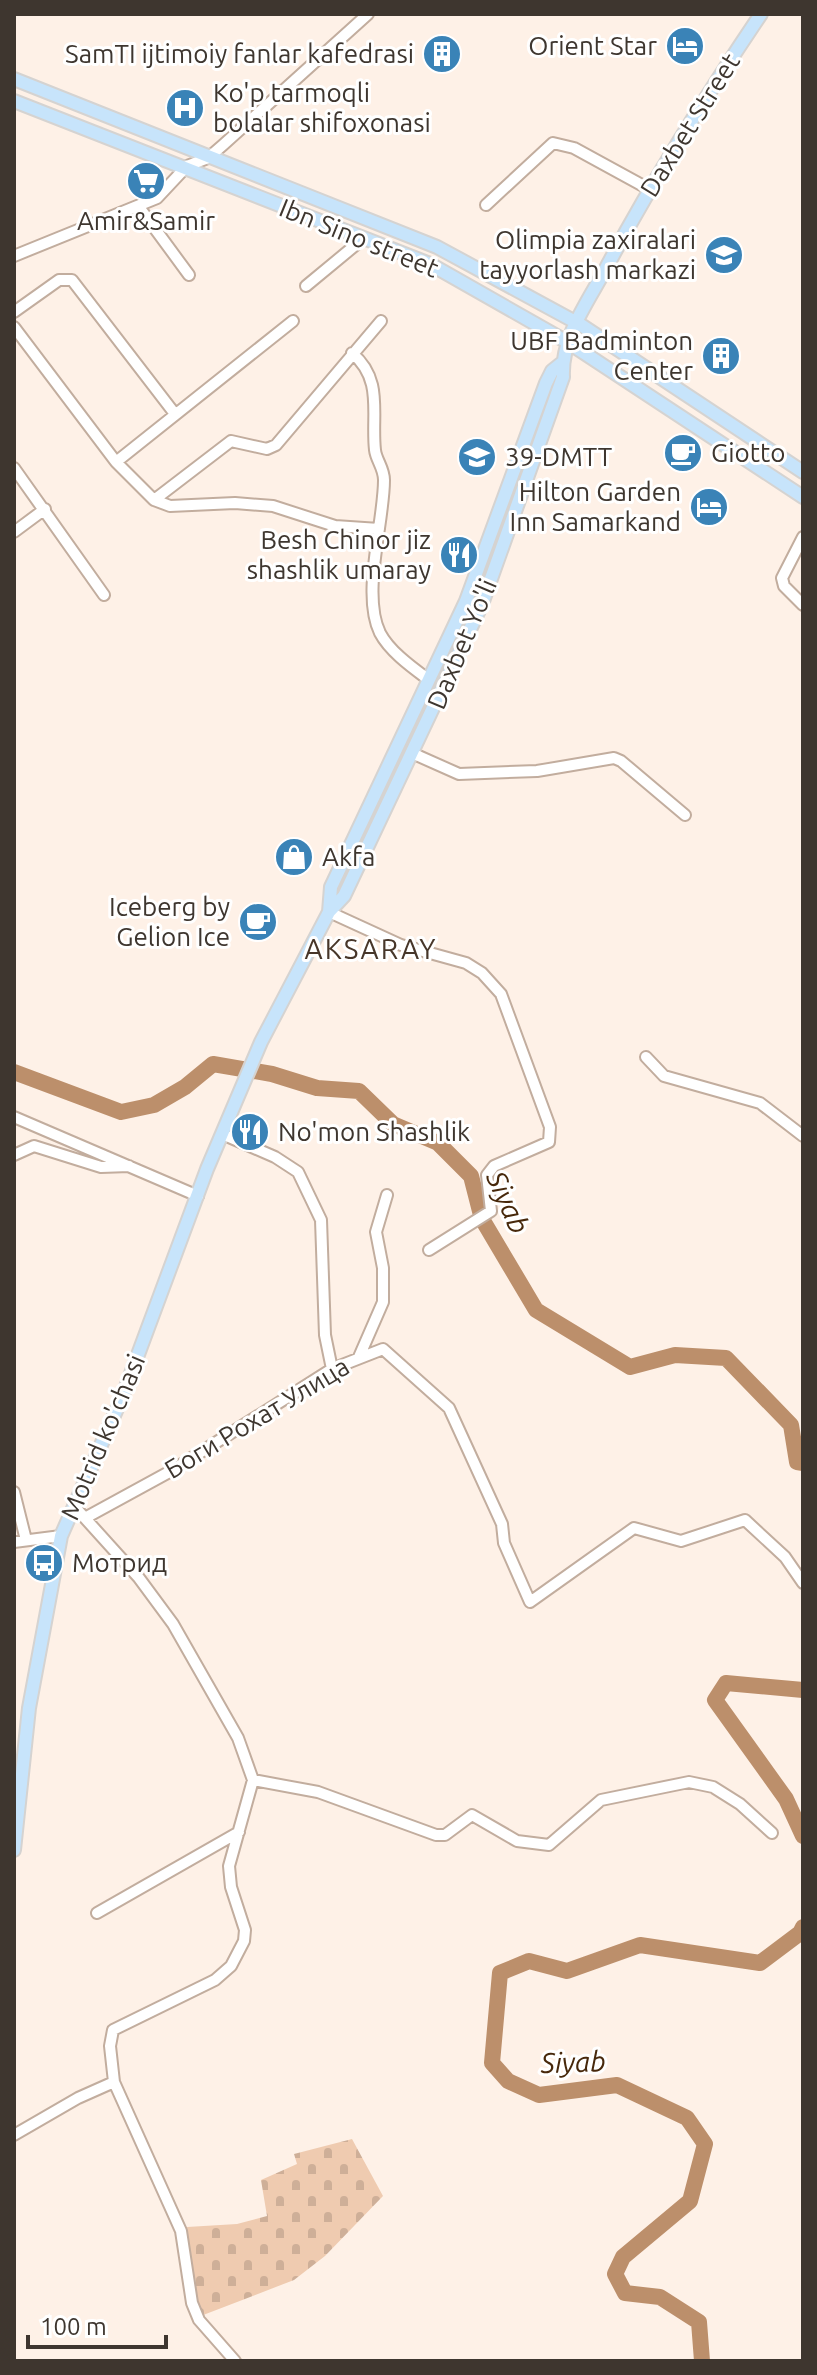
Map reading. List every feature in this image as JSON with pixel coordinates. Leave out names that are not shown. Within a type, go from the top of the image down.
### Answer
[{"type":"main road","name":"Daxbet Street","points":[[576,322],[649,189],[761,14]]},
{"type":"main road","name":"Ibn Sino street","points":[[14,79],[437,247],[576,322],[803,472]]},
{"type":"main road","name":"Ibn Sino street","points":[[14,101],[187,166],[430,264],[569,343],[803,497]]},
{"type":"main road","name":"Daxbet Yo'li","points":[[261,1042],[329,912],[344,896],[414,754],[482,604],[563,377],[562,363],[576,322]]},
{"type":"main road","name":"Daxbet Yo'li","points":[[329,912],[331,887],[429,680],[496,528],[546,383],[552,371],[562,363]]},
{"type":"main road","name":"Motrid ko'chasi","points":[[14,1850],[29,1708],[61,1536],[123,1395],[222,1134],[261,1042]]},
{"type":"street","points":[[14,256],[157,198],[187,166],[208,158],[368,14]]},
{"type":"street","points":[[486,205],[553,143],[574,148],[649,189]]},
{"type":"street","points":[[139,207],[189,275]]},
{"type":"street","points":[[306,286],[364,238]]},
{"type":"street","points":[[14,312],[59,280],[72,280],[175,414]]},
{"type":"street","points":[[116,462],[293,321]]},
{"type":"street","points":[[154,500],[231,441],[267,449],[276,445],[381,321]]},
{"type":"street","points":[[14,327],[116,462],[154,500],[170,506],[235,503],[273,506],[335,526],[379,529]]},
{"type":"street","points":[[352,353],[370,373],[374,393],[375,453],[384,478],[374,607],[376,622],[391,647],[429,680]]},
{"type":"street","points":[[14,468],[104,595]]},
{"type":"street","points":[[14,532],[45,509]]},
{"type":"street","points":[[803,537],[782,578],[784,586],[803,605]]},
{"type":"street","points":[[414,754],[459,774],[537,771],[614,758],[685,815]]},
{"type":"street","points":[[329,912],[401,945],[466,963],[501,994],[551,1135],[549,1142],[494,1166],[487,1175],[491,1211],[429,1250]]},
{"type":"street","points":[[646,1057],[664,1076],[760,1103],[803,1136]]},
{"type":"street","points":[[14,1117],[198,1196]]},
{"type":"street","points":[[222,1134],[275,1157],[298,1172],[321,1220],[325,1335],[332,1369]]},
{"type":"street","points":[[14,1155],[34,1146],[101,1167],[131,1166]]},
{"type":"street","points":[[359,1357],[383,1302],[383,1268],[376,1232],[387,1195]]},
{"type":"street","name":"Боги Рохат Улица","points":[[85,1518],[171,1471],[332,1369],[383,1349],[449,1408],[502,1524],[504,1543],[530,1602],[634,1528],[681,1541],[745,1520],[785,1557],[803,1583]]},
{"type":"street","points":[[14,1492],[26,1540]]},
{"type":"street","points":[[74,1506],[139,1578],[173,1624],[238,1738],[253,1780],[229,1866],[231,1887],[245,1930],[244,1941],[231,1966],[215,1980],[113,2030],[110,2046],[114,2082],[181,2231],[192,2303],[199,2320],[235,2361]]},
{"type":"street","points":[[14,1542],[61,1536]]},
{"type":"street","points":[[253,1780],[318,1792],[436,1835],[445,1835],[468,1814],[517,1841],[549,1845],[601,1800],[689,1782],[713,1787],[731,1798],[772,1833]]},
{"type":"street","points":[[97,1913],[239,1832]]},
{"type":"street","points":[[14,2135],[78,2098],[114,2082]]},
{"type":"green space","points":[[352,2139],[383,2196],[325,2256],[294,2280],[198,2317],[187,2227],[237,2224],[267,2216],[261,2180],[297,2164],[294,2154]]},
{"type":"waterway","name":"Siyab","points":[[14,1072],[121,1112],[154,1105],[185,1087],[213,1064],[272,1074],[317,1088],[359,1091],[393,1124],[438,1143],[471,1176],[482,1219],[536,1310],[630,1367],[675,1355],[726,1358],[791,1425],[797,1462],[803,1463]]},
{"type":"waterway","name":"Siyab","points":[[803,1690],[726,1683],[715,1700],[786,1799],[803,1836]]},
{"type":"waterway","name":"Siyab","points":[[702,2361],[699,2322],[660,2297],[625,2293],[615,2274],[623,2257],[690,2201],[705,2144],[687,2118],[617,2085],[539,2095],[508,2081],[492,2063],[500,1973],[529,1961],[567,1971],[640,1945],[760,1963],[800,1933],[803,1927]]},
{"type":"place","name":"Orient Star","points":[[685,46]]},
{"type":"place","name":"SamTI ijtimoiy fanlar kafedrasi","points":[[442,54]]},
{"type":"place","name":"Ko'p tarmoqli bolalar shifoxonasi","points":[[185,108]]},
{"type":"place","name":"Amir&Samir","points":[[146,181]]},
{"type":"place","name":"Olimpia zaxiralari tayyorlash markazi","points":[[724,255]]},
{"type":"place","name":"UBF Badminton Center","points":[[721,356]]},
{"type":"place","name":"Giotto","points":[[683,453]]},
{"type":"place","name":"39-DMTT","points":[[477,457]]},
{"type":"place","name":"Hilton Garden Inn Samarkand","points":[[709,507]]},
{"type":"place","name":"Besh Chinor jiz shashlik umaray","points":[[459,555]]},
{"type":"place","name":"Akfa","points":[[294,857]]},
{"type":"place","name":"Iceberg by Gelion Ice","points":[[258,922]]},
{"type":"place","name":"No'mon Shashlik","points":[[250,1132]]},
{"type":"place","name":"Мотрид","points":[[44,1563]]},
{"type":"district","name":"AKSARAY","points":[[371,949]]}]
